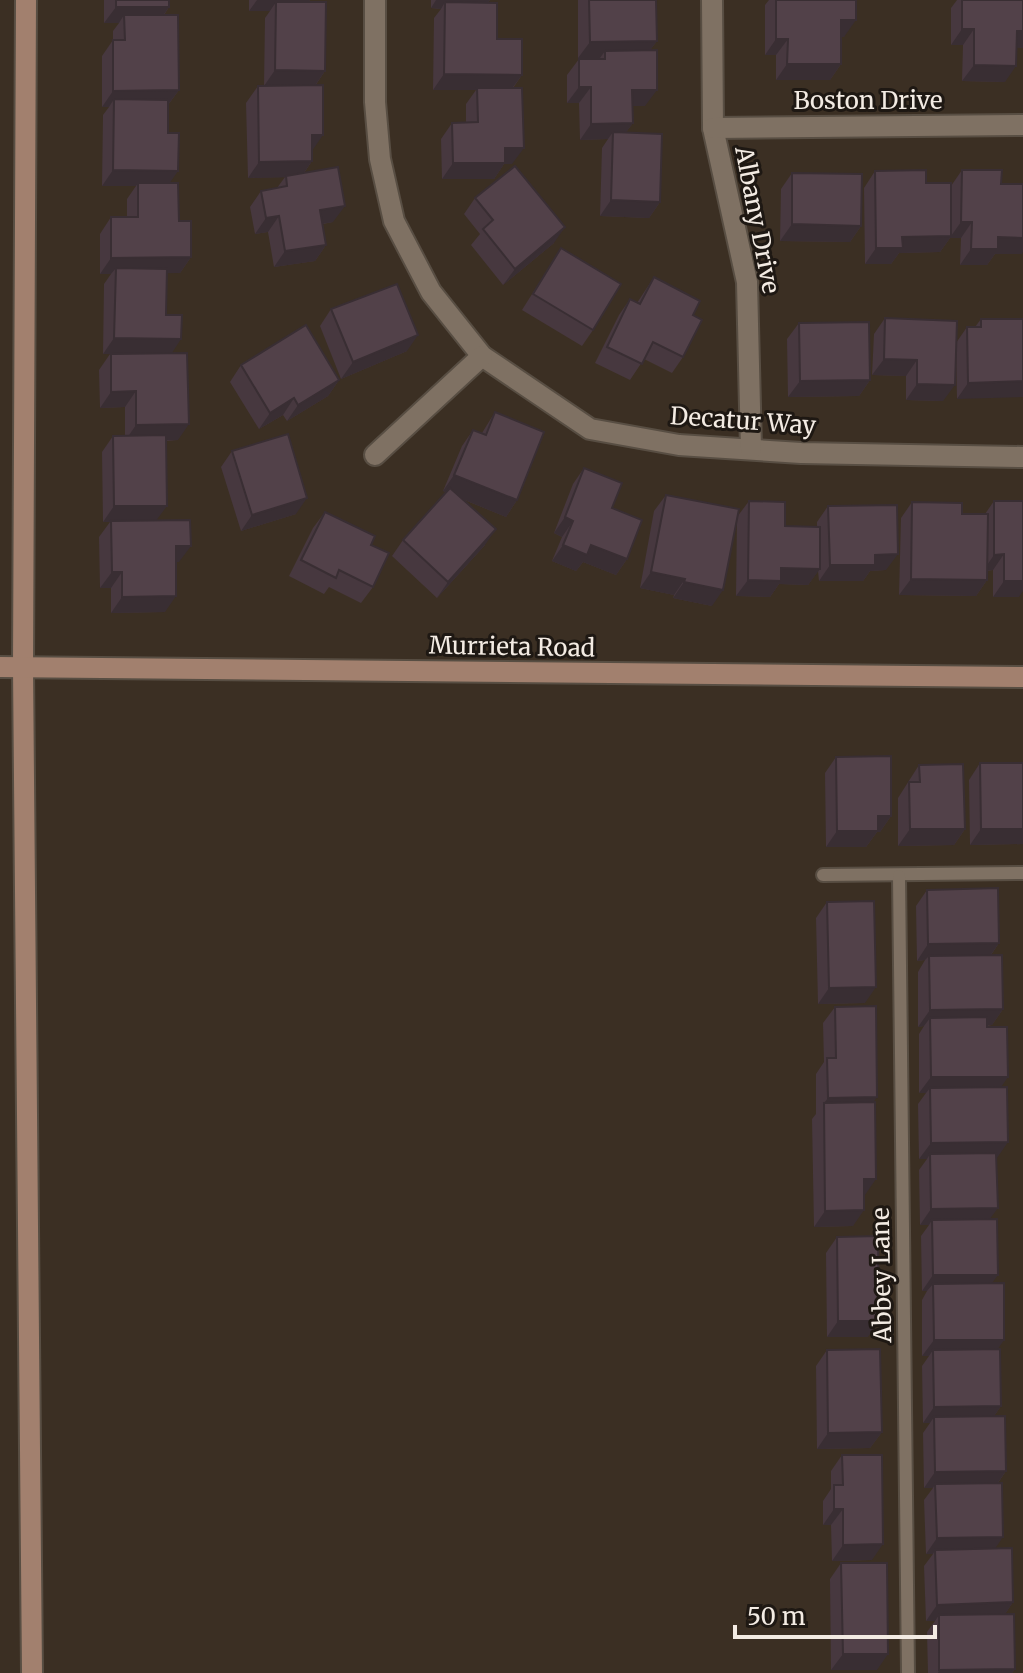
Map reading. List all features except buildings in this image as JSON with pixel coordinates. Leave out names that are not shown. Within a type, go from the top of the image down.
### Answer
[{"type":"street","points":[[26,0],[23,667],[32,1673]]},
{"type":"street","name":"Decatur Way","points":[[375,0],[376,116],[380,159],[394,221],[431,292],[482,356],[590,429],[679,445],[1023,457]]},
{"type":"street","name":"Albany Drive","points":[[712,0],[713,128],[747,282],[751,449]]},
{"type":"street","name":"Boston Drive","points":[[713,128],[1023,125]]},
{"type":"street","points":[[375,455],[482,356]]},
{"type":"street","name":"Murrieta Road","points":[[0,667],[1023,677]]},
{"type":"lane","points":[[823,875],[1023,873]]},
{"type":"lane","name":"Abbey Lane","points":[[899,876],[908,1673]]}]
